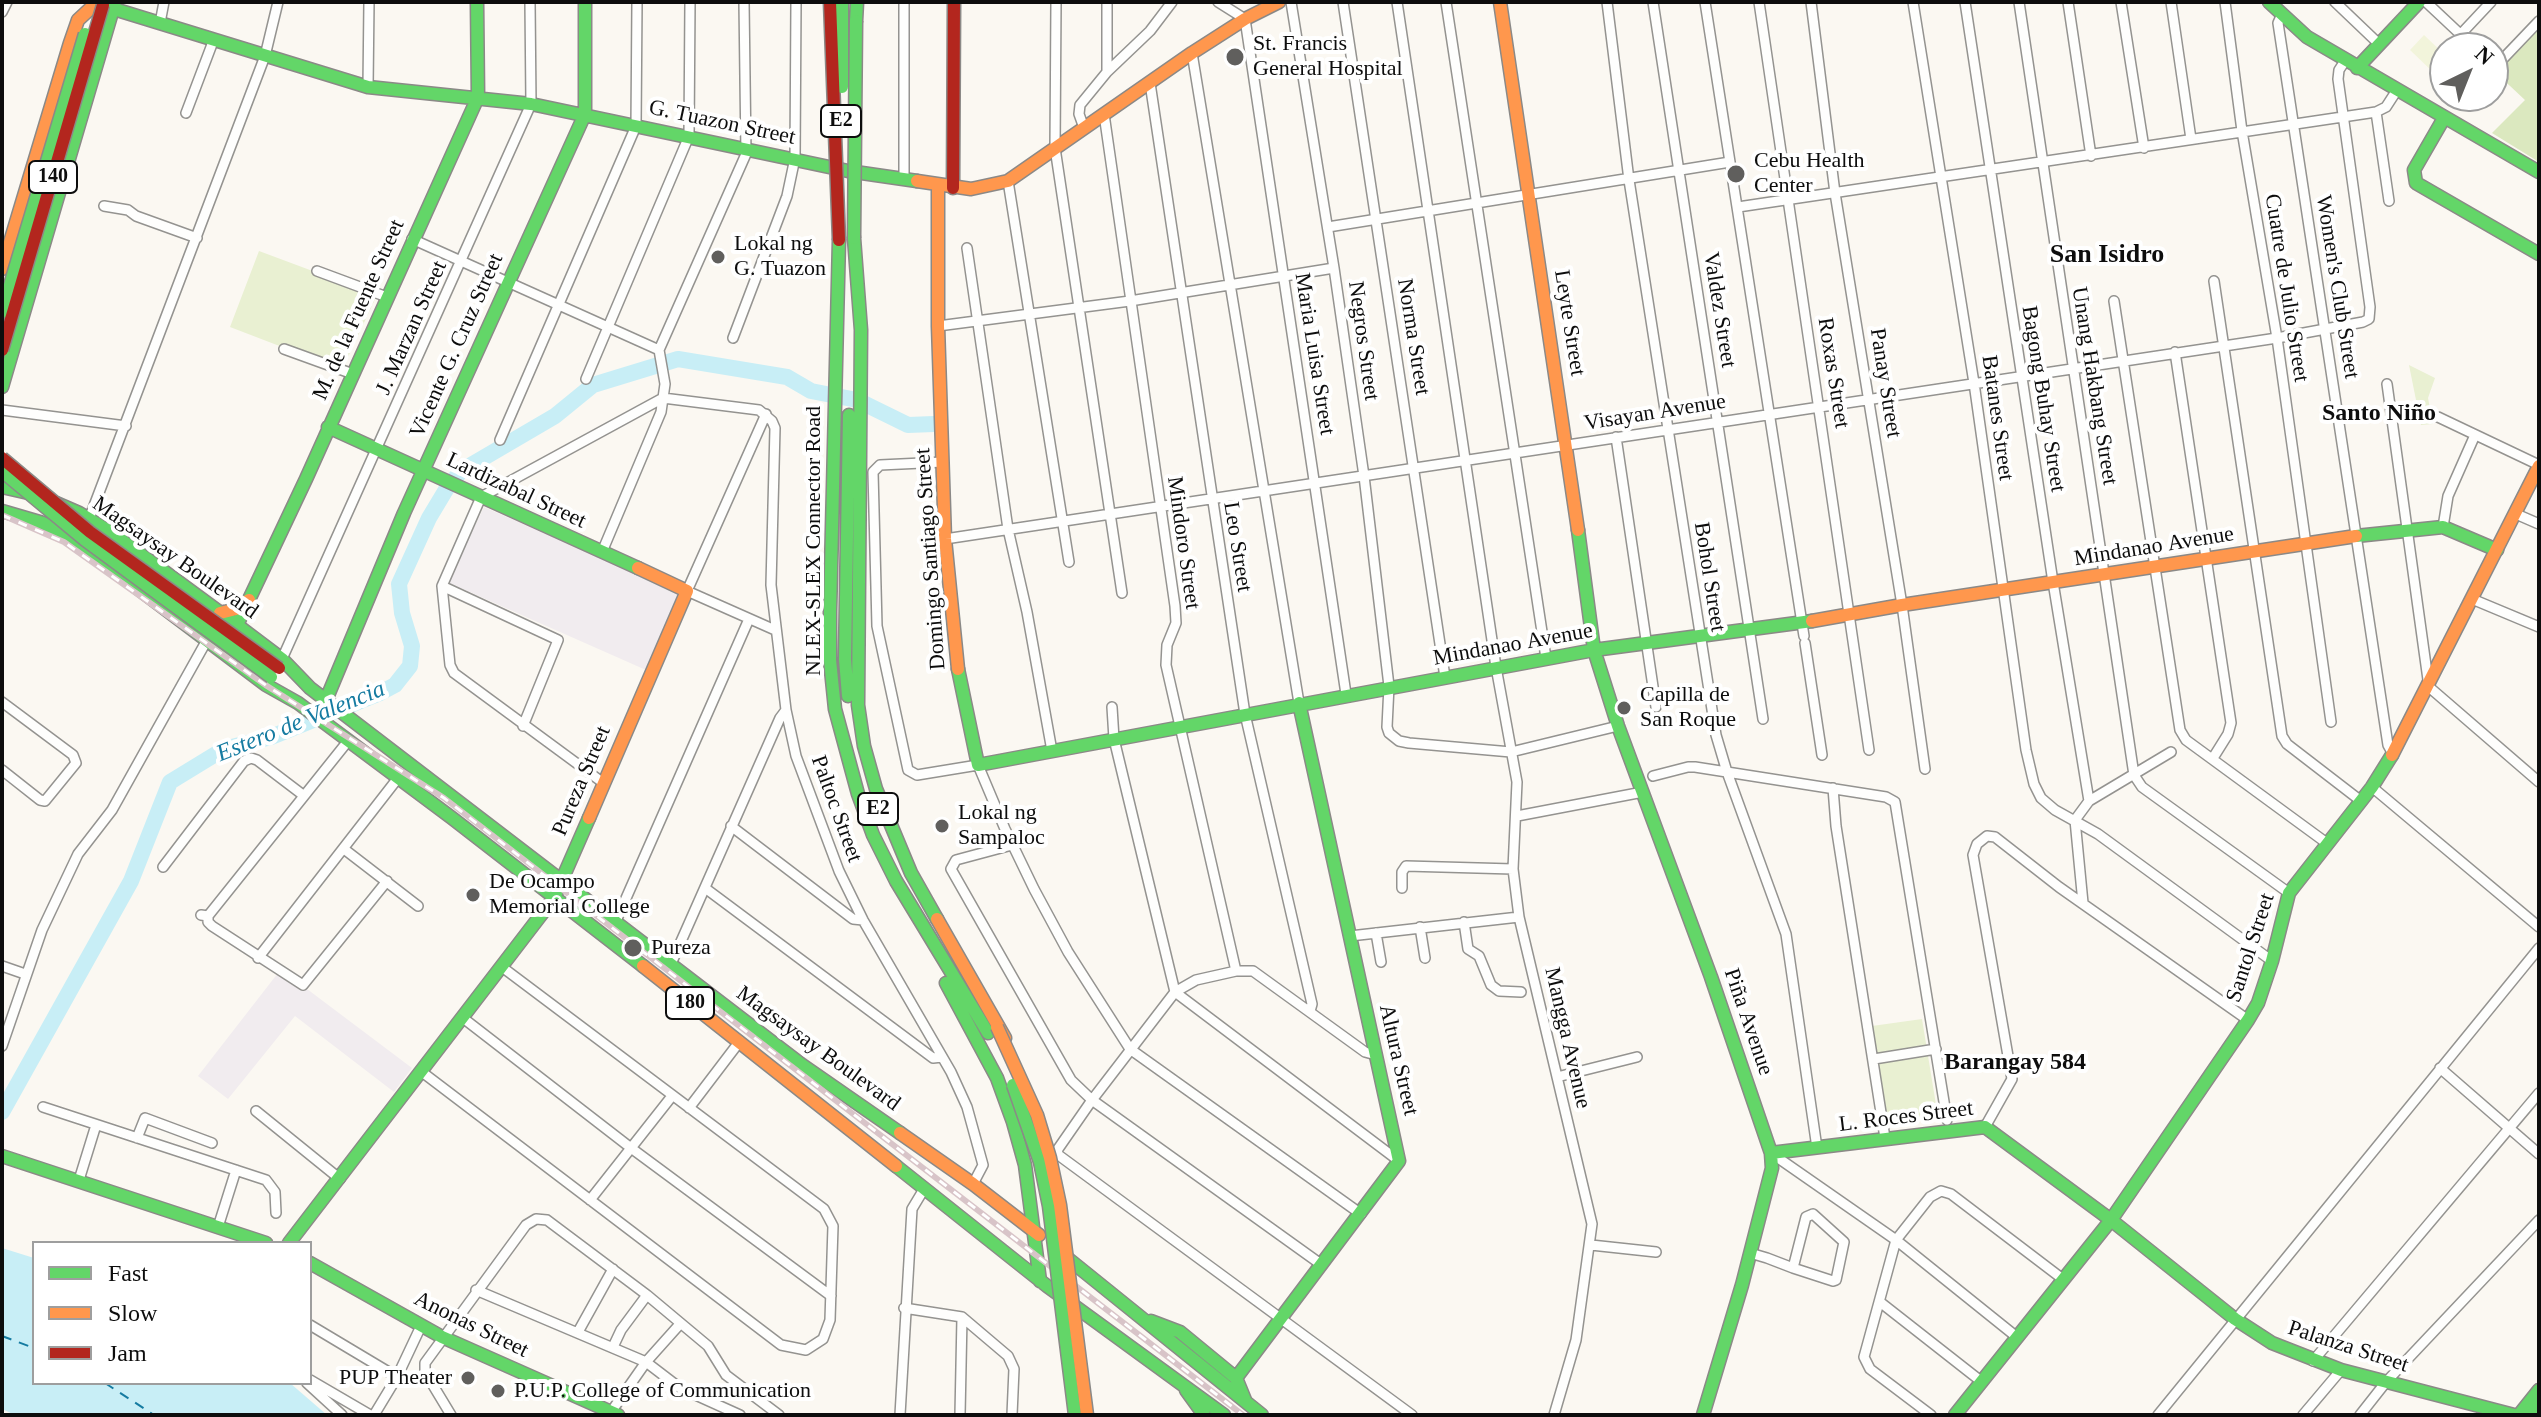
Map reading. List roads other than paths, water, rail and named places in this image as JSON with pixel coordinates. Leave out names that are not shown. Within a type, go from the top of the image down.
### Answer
[{"type":"main road","name":"M. de la Fuente Street","points":[[237,625],[478,97],[477,2]]},
{"type":"main road","name":"Vicente G. Cruz Street","points":[[328,701],[423,471],[585,114],[585,2]]},
{"type":"main road","points":[[830,2],[831,92],[839,240]]},
{"type":"main road","name":"NLEX-SLEX Connector Road","points":[[842,2],[830,660],[835,709],[858,794],[896,881],[988,1033],[1026,1119],[1040,1162],[1049,1206],[1075,1415]]},
{"type":"main road","points":[[848,171],[849,2]]},
{"type":"main road","name":"NLEX-SLEX Connector Road","points":[[857,2],[845,623],[849,707],[871,791],[891,842],[997,1027],[1037,1115],[1060,1205],[1087,1415]]},
{"type":"main road","points":[[953,188],[954,2]]},
{"type":"main road","name":"G. Tuazon Street","points":[[104,4],[368,87],[531,104],[848,171],[953,188],[988,187],[1008,181],[1192,53],[1245,19],[1279,2]]},
{"type":"main road","name":"Leyte Street","points":[[1500,2],[1567,444],[1594,650]]},
{"type":"main road","points":[[2269,2],[2307,37],[2345,61],[2539,172]]},
{"type":"main road","points":[[2357,68],[2419,2]]},
{"type":"main road","name":"140","points":[[2,312],[85,34],[104,4]]},
{"type":"main road","name":"140","points":[[2,267],[78,20],[104,4]]},
{"type":"main road","name":"140","points":[[2,387],[5,363],[34,276],[104,4]]},
{"type":"main road","name":"140","points":[[2,350],[104,4]]},
{"type":"main road","points":[[2444,118],[2414,170],[2416,183],[2539,254]]},
{"type":"main road","name":"Domingo Santiago Street","points":[[938,185],[938,326],[945,539],[956,660],[978,765]]},
{"type":"main road","points":[[854,238],[861,330],[858,705],[864,746],[876,789],[911,873],[1020,1069],[1035,1115],[1044,1159],[1062,1297]]},
{"type":"main road","points":[[2,267],[34,276]]},
{"type":"main road","name":"Lardizabal Street","points":[[328,427],[687,591]]},
{"type":"main road","name":"180","points":[[2,458],[90,532],[277,668]]},
{"type":"main road","name":"Santol Street","points":[[1955,1415],[2111,1220],[2248,1020],[2258,1003],[2272,961],[2289,893],[2372,787],[2393,754],[2539,466]]},
{"type":"main road","name":"180","points":[[2,471],[85,540],[277,668]]},
{"type":"main road","name":"Magsaysay Boulevard","points":[[2,487],[31,493],[112,533],[237,625],[277,668],[298,703]]},
{"type":"main road","name":"Magsaysay Boulevard","points":[[5,512],[54,528],[266,685],[298,703],[740,1041],[1040,1281],[1224,1415]]},
{"type":"main road","name":"Mindanao Avenue","points":[[978,765],[1546,658],[1748,630],[1804,634],[1850,615],[1902,605],[2306,543],[2443,527],[2497,550]]},
{"type":"main road","points":[[94,556],[90,545],[94,536],[112,533]]},
{"type":"main road","name":"Pureza Street","points":[[291,1241],[554,898],[687,591]]},
{"type":"main road","points":[[220,613],[236,609],[249,600]]},
{"type":"main road","name":"Piña Avenue","points":[[1594,650],[1618,726],[1711,977],[1771,1153],[1772,1168],[1750,1253],[1703,1415]]},
{"type":"main road","name":"Magsaysay Boulevard","points":[[277,668],[328,701],[802,1065],[973,1184],[1262,1415]]},
{"type":"main road","name":"Altura Street","points":[[1299,703],[1399,1161]]},
{"type":"main road","points":[[858,794],[868,837],[890,884],[997,1078],[1025,1165],[1040,1281]]},
{"type":"main road","name":"L. Roces Street","points":[[1771,1153],[1985,1127],[2111,1220]]},
{"type":"main road","points":[[2,1156],[260,1241]]},
{"type":"main road","points":[[1236,1378],[1399,1161]]},
{"type":"main road","points":[[1016,1218],[1026,1216],[1030,1206]]},
{"type":"main road","name":"Palanza Street","points":[[2111,1220],[2235,1319],[2272,1343],[2341,1370],[2517,1415]]},
{"type":"main road","points":[[1040,1281],[1056,1249]]},
{"type":"main road","name":"Anonas Street","points":[[312,1264],[442,1337],[606,1412]]},
{"type":"main road","points":[[1135,1314],[1180,1332],[1236,1378],[1247,1404]]},
{"type":"main road","points":[[1185,1387],[1204,1415]]},
{"type":"main road","points":[[2517,1415],[2539,1390]]},
{"type":"main road","points":[[2529,1415],[2539,1402]]},
{"type":"street","points":[[2,12],[7,2]]},
{"type":"street","points":[[160,23],[164,2]]},
{"type":"street","points":[[89,519],[265,56],[278,2]]},
{"type":"street","points":[[368,87],[369,2]]},
{"type":"street","name":"J. Marzan Street","points":[[277,668],[531,104],[530,2]]},
{"type":"street","points":[[500,440],[636,126],[637,2]]},
{"type":"street","points":[[586,379],[689,136],[690,2]]},
{"type":"street","points":[[602,552],[661,412],[664,371],[660,353],[748,148],[744,2]]},
{"type":"street","points":[[733,338],[787,196],[795,158],[796,2]]},
{"type":"street","points":[[904,2],[904,179]]},
{"type":"street","points":[[1056,2],[1055,148],[1122,593]]},
{"type":"street","points":[[1107,2],[1107,72]]},
{"type":"street","points":[[1084,128],[1079,114],[1080,105],[1107,72],[1150,31],[1172,2]]},
{"type":"street","points":[[1218,2],[1245,19]]},
{"type":"street","name":"Negros Street","points":[[1291,2],[1364,476],[1389,686],[1387,727],[1399,741],[1511,752],[1618,726]]},
{"type":"street","name":"Norma Street","points":[[1343,2],[1416,468],[1445,677]]},
{"type":"street","name":"Mangga Avenue","points":[[1397,2],[1496,667],[1517,782],[1513,869],[1519,917],[1589,1210],[1591,1245],[1572,1362],[1554,1415]]},
{"type":"street","points":[[1446,2],[1546,658]]},
{"type":"street","name":"Bohol Street","points":[[1607,2],[1629,180],[1716,735],[1786,934],[1817,1148]]},
{"type":"street","name":"Valdez Street","points":[[1653,2],[1763,719]]},
{"type":"street","points":[[1705,2],[1822,755]]},
{"type":"street","name":"Roxas Street","points":[[1759,2],[1869,750]]},
{"type":"street","name":"Panay Street","points":[[1811,2],[1835,193],[1902,605],[1925,769]]},
{"type":"street","name":"Batanes Street","points":[[1913,2],[1974,383],[2026,750],[2034,784],[2041,798],[2055,810],[2098,834],[2272,961]]},
{"type":"street","name":"Bagong Buhay Street","points":[[1965,2],[2089,801]]},
{"type":"street","name":"Unang Hakbang Street","points":[[2019,2],[2134,775]]},
{"type":"street","points":[[2068,2],[2091,156]]},
{"type":"street","points":[[2121,2],[2144,148]]},
{"type":"street","points":[[2171,2],[2191,139]]},
{"type":"street","name":"Cuatre de Julio Street","points":[[2225,2],[2242,131],[2277,338],[2331,722]]},
{"type":"street","points":[[2426,2],[2457,32]]},
{"type":"street","points":[[2463,32],[2491,2]]},
{"type":"street","points":[[2342,4],[2379,44]]},
{"type":"street","name":"Women's Club Street","points":[[2282,14],[2278,23],[2388,745],[2393,754]]},
{"type":"street","name":"Maria Luisa Street","points":[[1245,19],[1346,694]]},
{"type":"street","points":[[2509,52],[2539,21]]},
{"type":"street","points":[[186,113],[214,39]]},
{"type":"street","points":[[1192,53],[1299,703]]},
{"type":"street","points":[[2343,117],[2338,79],[2345,61]]},
{"type":"street","name":"Leo Street","points":[[1150,83],[1245,714],[1312,1004],[1310,1011]]},
{"type":"street","points":[[1738,207],[2376,112],[2386,107],[2397,90]]},
{"type":"street","points":[[2376,112],[2389,201]]},
{"type":"street","name":"Mindoro Street","points":[[1104,114],[1176,614],[1175,628],[1167,645],[1166,665],[1236,971]]},
{"type":"street","name":"Visayan Avenue","points":[[945,539],[2325,331],[2369,319],[2370,307],[2343,117]]},
{"type":"street","points":[[1328,227],[1730,162]]},
{"type":"street","points":[[1008,181],[1069,562]]},
{"type":"street","points":[[104,206],[128,210],[136,216],[197,238]]},
{"type":"street","points":[[412,239],[660,353]]},
{"type":"street","points":[[967,248],[1008,529],[1027,612],[1052,751]]},
{"type":"street","points":[[938,326],[1130,301],[1334,268]]},
{"type":"street","points":[[317,271],[387,297]]},
{"type":"street","points":[[2214,281],[2281,730],[2287,744],[2361,801]]},
{"type":"street","points":[[2114,301],[2180,730],[2186,740],[2328,844]]},
{"type":"street","points":[[284,349],[353,374]]},
{"type":"street","points":[[2175,352],[2231,723],[2213,758]]},
{"type":"street","points":[[2387,384],[2429,687],[2539,782]]},
{"type":"street","points":[[602,782],[454,673],[450,665],[442,586],[481,497],[663,398],[752,408],[766,414]]},
{"type":"street","points":[[2,410],[126,426]]},
{"type":"street","name":"Pureza Street","points":[[687,591],[766,414]]},
{"type":"street","name":"Paltoc Street","points":[[766,414],[772,421],[775,435],[771,585],[786,710],[796,756],[839,871],[967,1107],[983,1165],[973,1184]]},
{"type":"street","points":[[2438,417],[2539,466]]},
{"type":"street","points":[[2443,527],[2448,496],[2475,435]]},
{"type":"street","points":[[1616,437],[1656,707]]},
{"type":"street","name":"Mindanao Avenue","points":[[943,462],[875,467],[877,626],[908,770],[917,775],[978,765]]},
{"type":"street","points":[[2516,514],[2539,524]]},
{"type":"street","points":[[442,586],[558,640],[523,726]]},
{"type":"street","points":[[687,591],[775,630]]},
{"type":"street","points":[[2472,599],[2539,627]]},
{"type":"street","points":[[616,921],[749,619]]},
{"type":"street","points":[[2,1046],[49,913],[78,854],[119,798],[207,640]]},
{"type":"street","points":[[2,702],[76,759],[45,801],[2,770]]},
{"type":"street","points":[[1112,707],[1114,739],[1175,992],[1399,1161]]},
{"type":"street","points":[[671,964],[786,710]]},
{"type":"street","points":[[348,741],[204,916],[212,926],[303,985],[387,881]]},
{"type":"street","points":[[2083,903],[2075,820],[2089,801],[2171,752]]},
{"type":"street","points":[[163,867],[244,761],[251,758],[257,760],[303,795]]},
{"type":"street","name":"Domingo Santiago Street","points":[[978,765],[1012,845],[1068,952],[1130,1049]]},
{"type":"street","points":[[1653,776],[1688,767],[1886,797],[1897,806],[1947,1120]]},
{"type":"street","points":[[2134,775],[2142,787],[2289,893]]},
{"type":"street","points":[[258,958],[398,778]]},
{"type":"street","points":[[2372,787],[2539,927]]},
{"type":"street","points":[[1833,788],[1836,826],[1885,1138]]},
{"type":"street","points":[[1517,816],[1643,792]]},
{"type":"street","points":[[731,826],[853,919],[863,920]]},
{"type":"street","points":[[1985,1127],[2012,1079],[1973,855],[1981,840],[1987,836],[1995,837],[2248,1020]]},
{"type":"street","points":[[1012,845],[956,860],[951,869],[1071,1080],[1092,1100],[1322,1265]]},
{"type":"street","points":[[344,849],[418,906]]},
{"type":"street","points":[[1402,888],[1402,872],[1406,866],[1513,869]]},
{"type":"street","points":[[705,888],[933,1058],[942,1057]]},
{"type":"street","points":[[1350,936],[1519,917]]},
{"type":"street","points":[[1464,922],[1468,949],[1479,956],[1491,985],[1499,991],[1521,992]]},
{"type":"street","points":[[1420,927],[1425,958]]},
{"type":"street","points":[[1376,933],[1381,962]]},
{"type":"street","points":[[2158,1415],[2539,948]]},
{"type":"street","points":[[2,966],[25,974]]},
{"type":"street","points":[[422,1072],[781,1345],[806,1350],[823,1339],[830,1320],[833,1226],[824,1209],[502,967]]},
{"type":"street","points":[[1376,1055],[1365,1052],[1253,971],[1236,971],[1196,980],[1175,992],[1092,1100],[1057,1154],[1412,1415]]},
{"type":"street","points":[[463,1018],[631,1148],[831,1296]]},
{"type":"street","points":[[689,1108],[740,1041]]},
{"type":"street","points":[[1130,1049],[1361,1214]]},
{"type":"street","points":[[1874,1059],[1936,1049]]},
{"type":"street","points":[[1557,1077],[1637,1057]]},
{"type":"street","points":[[2440,1068],[2539,1154]]},
{"type":"street","points":[[2313,1361],[2539,1093]]},
{"type":"street","points":[[590,1200],[672,1096]]},
{"type":"street","points":[[43,1107],[266,1180],[275,1192],[276,1213]]},
{"type":"street","points":[[256,1111],[340,1179]]},
{"type":"street","points":[[137,1138],[143,1118],[212,1143]]},
{"type":"street","points":[[79,1180],[96,1125]]},
{"type":"street","points":[[159,1145],[166,1126]]},
{"type":"street","points":[[188,1154],[194,1136]]},
{"type":"street","points":[[1771,1153],[1896,1240],[2018,1338]]},
{"type":"street","points":[[218,1227],[236,1170]]},
{"type":"street","points":[[900,1415],[912,1209],[924,1189]]},
{"type":"street","points":[[1931,1415],[1870,1369],[1865,1361],[1896,1240],[1930,1197],[1946,1191],[2064,1280]]},
{"type":"street","points":[[1750,1253],[1793,1268],[1833,1281],[1838,1277],[1844,1242],[1813,1214],[1806,1217],[1793,1268]]},
{"type":"street","points":[[451,1415],[425,1372],[425,1363],[526,1225],[536,1219],[547,1220],[647,1295],[708,1346],[726,1375],[779,1415]]},
{"type":"street","points":[[2360,1415],[2386,1382],[2539,1220]]},
{"type":"street","points":[[1591,1245],[1656,1252]]},
{"type":"street","points":[[578,1332],[613,1269]]},
{"type":"street","points":[[476,1290],[646,1362],[680,1388],[740,1415]]},
{"type":"street","points":[[613,1347],[626,1322],[647,1295]]},
{"type":"street","points":[[1880,1302],[1982,1382]]},
{"type":"street","points":[[904,1308],[962,1317],[1012,1362],[1012,1415]]},
{"type":"street","points":[[960,1415],[962,1317]]},
{"type":"street","points":[[606,1412],[680,1324]]},
{"type":"street","points":[[312,1326],[397,1377]]},
{"type":"street","points":[[312,1384],[372,1415],[397,1377],[421,1326]]},
{"type":"street","points":[[2303,1415],[2341,1370]]},
{"type":"street","points":[[311,1385],[342,1415]]},
{"type":"water","points":[[2,1248],[32,1257],[32,1385],[292,1385],[327,1415],[15,1415],[2,1409]]},
{"type":"waterway","name":"Estero de Valencia","points":[[2,1112],[131,881],[170,782],[224,749],[271,737],[380,693],[395,685],[410,666],[412,646],[402,613],[399,584],[429,518],[461,471],[555,416],[593,385],[678,359],[787,377],[811,391],[857,400],[908,425],[934,424]]},
{"type":"railway","points":[[2,515],[64,542],[267,686],[444,798],[1243,1415]]},
{"type":"place","name":"St. Francis General Hospital","points":[[1235,57]]},
{"type":"place","name":"Cebu Health Center","points":[[1736,174]]},
{"type":"place","name":"Lokal ng G. Tuazon","points":[[718,257]]},
{"type":"place","name":"Capilla de San Roque","points":[[1624,708]]},
{"type":"place","name":"Lokal ng Sampaloc","points":[[942,826]]},
{"type":"place","name":"De Ocampo Memorial College","points":[[473,895]]},
{"type":"place","name":"Pureza","points":[[633,948]]},
{"type":"place","name":"PUP Theater","points":[[468,1378]]},
{"type":"place","name":"P.U.P. College of Communication","points":[[498,1391]]},
{"type":"district","name":"San Isidro","points":[[2107,255]]},
{"type":"district","name":"Santo Niño","points":[[2379,414]]},
{"type":"district","name":"Barangay 584","points":[[2015,1063]]}]
